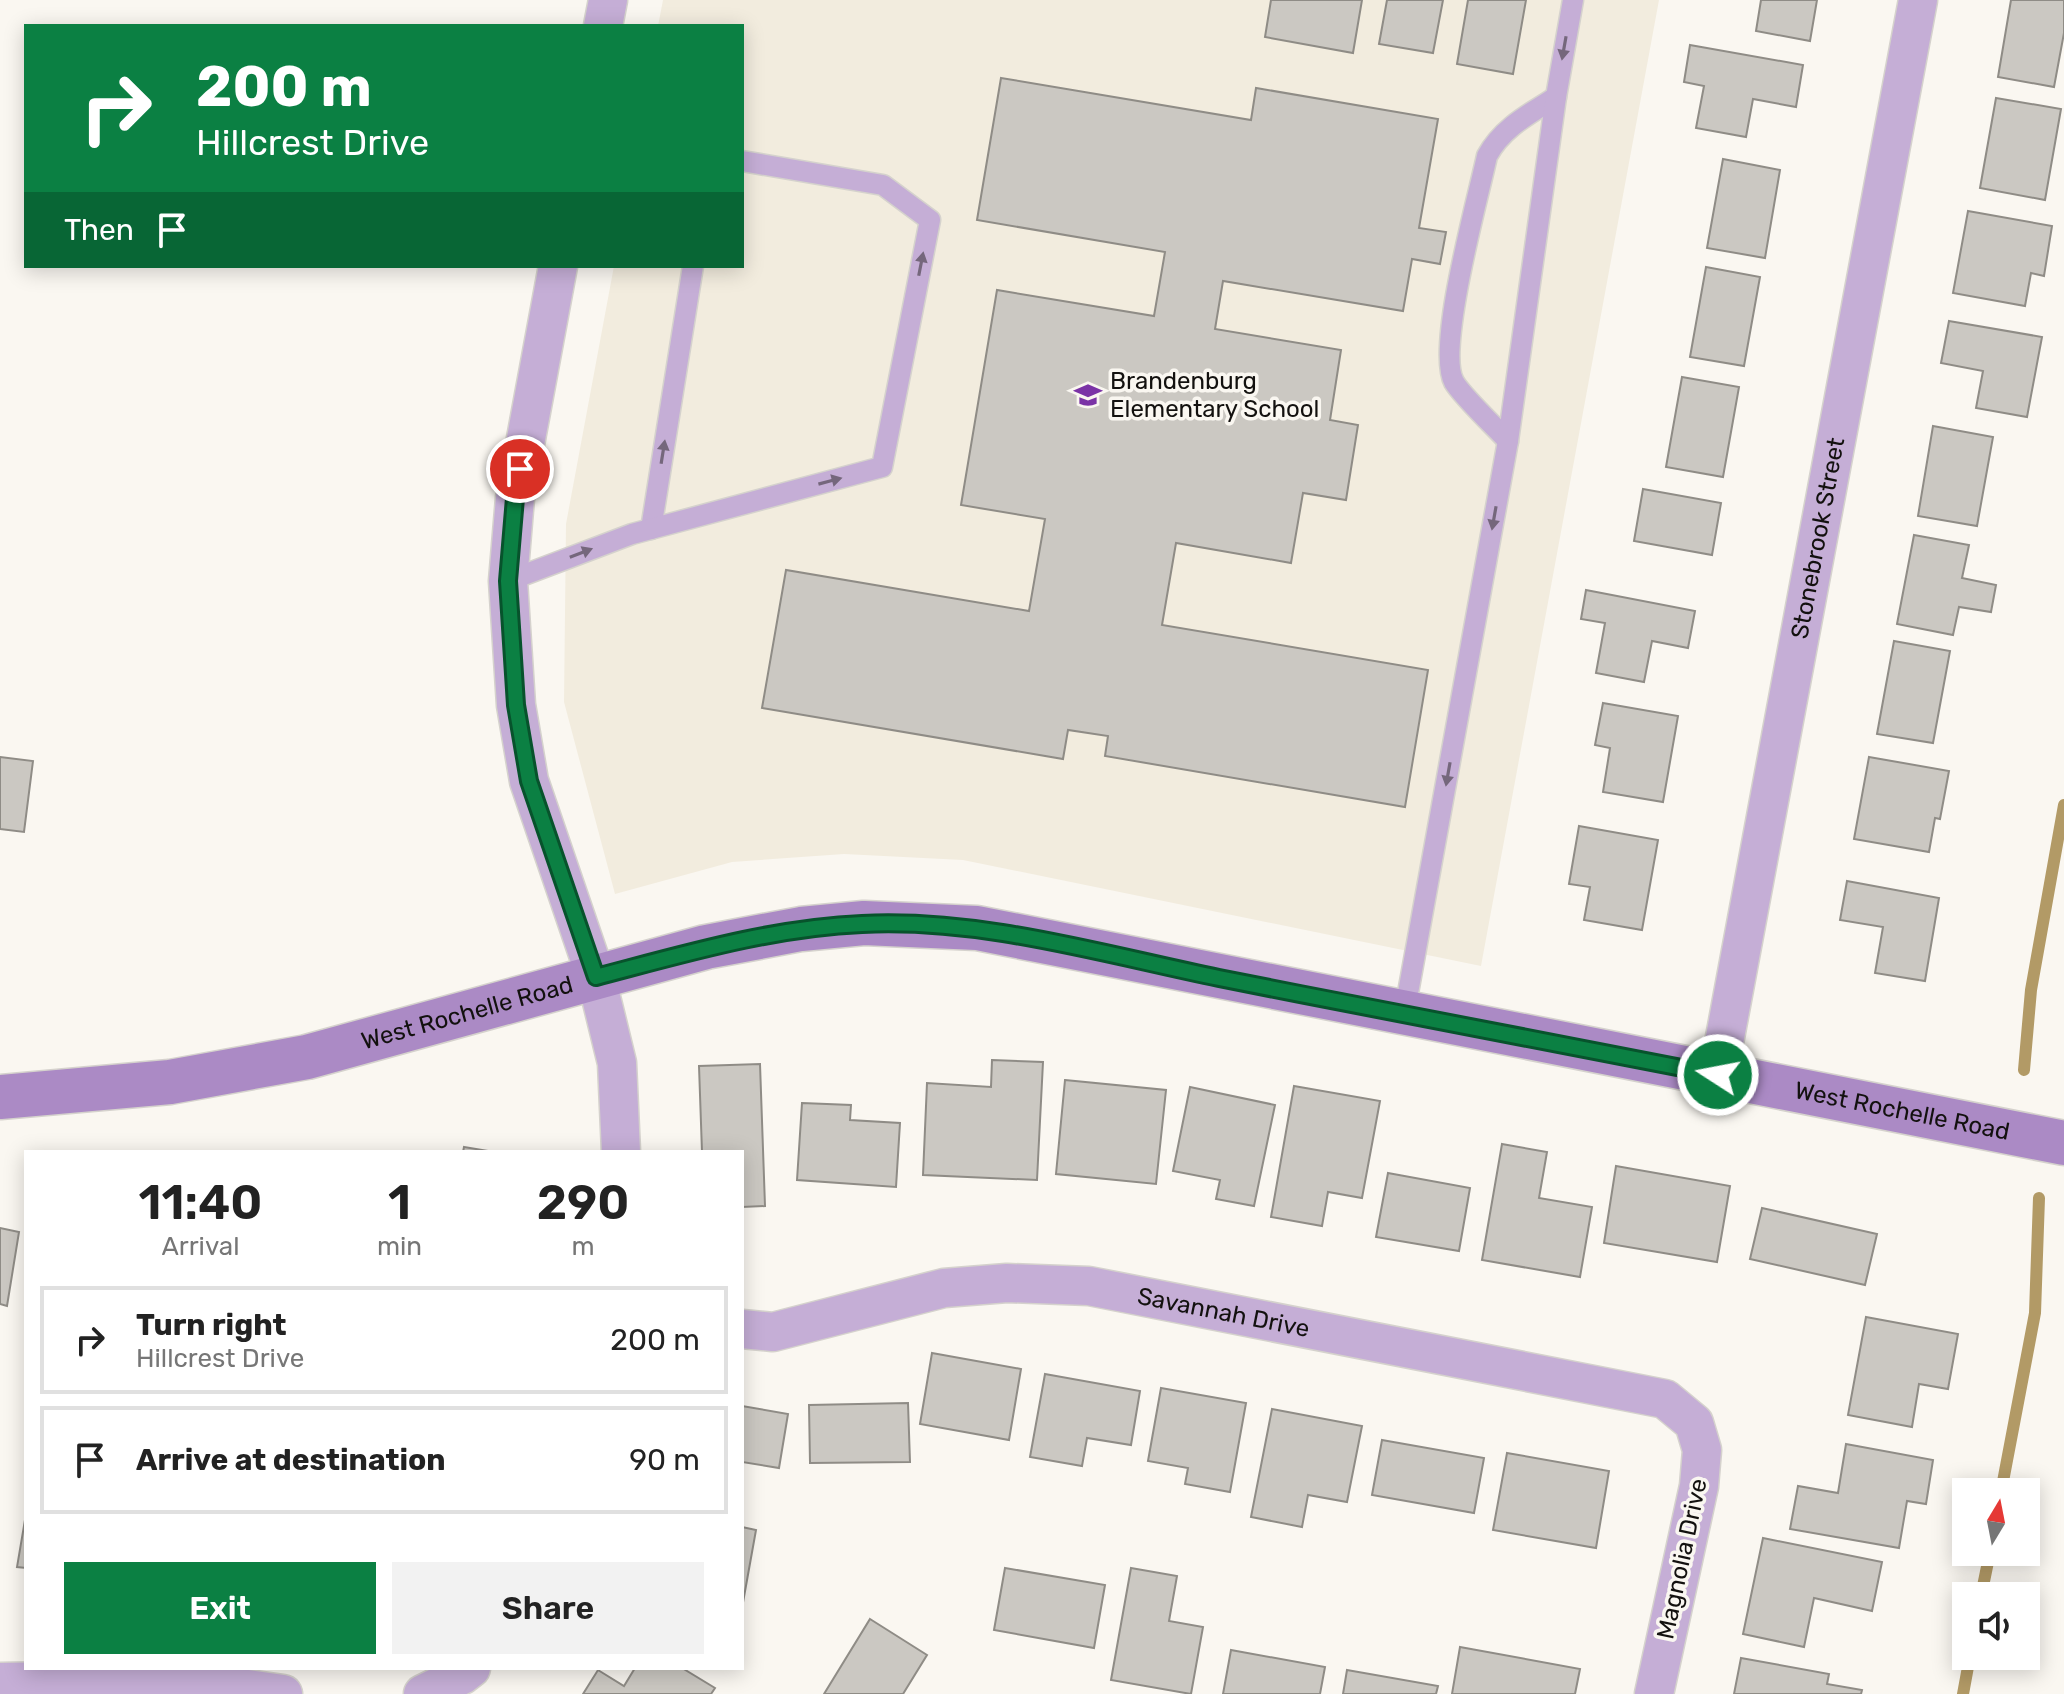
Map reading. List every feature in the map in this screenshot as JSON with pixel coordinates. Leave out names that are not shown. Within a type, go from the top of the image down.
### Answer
[{"type":"main road","name":"West Rochelle Road","points":[[0,1097],[170,1082],[307,1057],[706,947],[801,929],[864,923],[977,928],[1404,1015],[2064,1143]]},
{"type":"street","points":[[603,24],[608,0]]},
{"type":"street","name":"Stonebrook Street","points":[[1718,1075],[1918,0]]},
{"type":"street","points":[[558,268],[515,498],[508,581],[516,705],[529,781],[596,977],[617,1063],[621,1150]]},
{"type":"street","name":"Savannah Drive","points":[[744,1329],[773,1332],[944,1288],[1007,1283],[1089,1286],[1635,1392],[1665,1399],[1694,1423]]},
{"type":"street","name":"Magnolia Drive","points":[[1654,1694],[1699,1486],[1702,1450],[1694,1423]]},
{"type":"street","points":[[423,1694],[468,1670]]},
{"type":"street","points":[[0,1682],[177,1679],[283,1694]]},
{"type":"lane","points":[[1404,1015],[1508,441],[1556,97],[1573,0]]},
{"type":"lane","points":[[1508,441],[1453,381],[1451,319],[1487,156],[1496,140],[1507,130],[1556,97]]},
{"type":"lane","points":[[508,581],[651,529],[882,467],[930,220],[883,185],[744,161]]},
{"type":"lane","points":[[651,529],[693,268]]},
{"type":"shaded area","name":"Brandenburg Elementary School","points":[[663,0],[1659,0],[1481,966],[963,860],[844,854],[732,862],[615,894],[564,702],[566,524],[614,268],[744,268],[744,24],[658,24]]},
{"type":"building","points":[[1271,0],[1362,0],[1353,53],[1265,37]]},
{"type":"building","points":[[1387,0],[1443,0],[1433,53],[1379,44]]},
{"type":"building","points":[[1468,0],[1526,0],[1513,74],[1457,64]]},
{"type":"building","points":[[1761,0],[1817,0],[1810,41],[1756,31]]},
{"type":"building","points":[[2011,0],[2064,0],[2064,33],[2054,87],[1998,77]]},
{"type":"building","points":[[1690,45],[1803,65],[1796,107],[1753,99],[1746,137],[1696,128],[1704,86],[1684,82]]},
{"type":"building","points":[[1001,78],[1251,120],[1256,88],[1438,119],[1419,228],[1446,232],[1440,264],[1412,259],[1403,311],[1223,281],[1215,329],[1341,350],[1330,420],[1358,425],[1346,500],[1303,493],[1291,563],[1176,543],[1162,625],[1428,670],[1405,807],[1105,756],[1108,736],[1068,730],[1063,759],[762,708],[786,570],[1029,611],[1045,519],[961,505],[997,290],[1154,316],[1165,252],[977,220]]},
{"type":"building","points":[[1996,98],[2061,109],[2045,200],[1980,188]]},
{"type":"building","points":[[1723,159],[1780,170],[1765,258],[1707,248]]},
{"type":"building","points":[[1968,211],[2052,226],[2044,276],[2031,273],[2025,306],[1953,293]]},
{"type":"building","points":[[1706,267],[1760,277],[1744,366],[1690,357]]},
{"type":"building","points":[[1949,321],[2042,337],[2027,417],[1976,408],[1983,371],[1941,363]]},
{"type":"building","points":[[1682,377],[1739,387],[1723,477],[1666,467]]},
{"type":"building","points":[[1933,426],[1993,437],[1977,526],[1918,516]]},
{"type":"building","points":[[1643,489],[1721,503],[1712,555],[1634,541]]},
{"type":"building","points":[[1914,535],[1969,545],[1962,578],[1996,585],[1991,612],[1959,607],[1953,635],[1897,624]]},
{"type":"building","points":[[1586,590],[1695,611],[1688,648],[1652,641],[1644,682],[1596,673],[1605,623],[1581,619]]},
{"type":"building","points":[[1894,641],[1950,651],[1933,743],[1877,734]]},
{"type":"building","points":[[1603,703],[1678,716],[1663,802],[1603,792],[1610,748],[1595,745]]},
{"type":"building","points":[[0,757],[33,761],[24,832],[0,829]]},
{"type":"building","points":[[1869,757],[1949,771],[1940,819],[1935,818],[1929,852],[1854,839]]},
{"type":"building","points":[[1579,826],[1658,840],[1642,930],[1584,920],[1590,887],[1569,884]]},
{"type":"building","points":[[1847,881],[1939,898],[1925,981],[1875,973],[1883,927],[1840,920]]},
{"type":"building","points":[[992,1060],[1043,1062],[1037,1180],[923,1175],[927,1083],[991,1087]]},
{"type":"building","points":[[760,1064],[765,1206],[744,1207],[744,1150],[702,1150],[699,1066]]},
{"type":"building","points":[[1065,1080],[1166,1090],[1156,1184],[1056,1174]]},
{"type":"building","points":[[1294,1086],[1380,1101],[1362,1198],[1328,1192],[1322,1226],[1271,1217]]},
{"type":"building","points":[[1190,1087],[1275,1105],[1254,1206],[1216,1199],[1220,1180],[1173,1171]]},
{"type":"building","points":[[802,1103],[851,1105],[850,1120],[900,1123],[896,1187],[797,1180]]},
{"type":"building","points":[[1502,1144],[1547,1152],[1539,1198],[1592,1207],[1580,1277],[1482,1260]]},
{"type":"building","points":[[1616,1166],[1730,1186],[1717,1262],[1604,1243]]},
{"type":"building","points":[[1388,1173],[1470,1188],[1459,1251],[1376,1237]]},
{"type":"building","points":[[1762,1208],[1877,1234],[1865,1285],[1750,1259]]},
{"type":"building","points":[[0,1228],[19,1232],[7,1306],[0,1304]]},
{"type":"building","points":[[1866,1317],[1958,1334],[1948,1389],[1919,1384],[1912,1427],[1848,1415]]},
{"type":"building","points":[[932,1353],[1021,1369],[1009,1440],[920,1424]]},
{"type":"building","points":[[1045,1374],[1140,1391],[1131,1445],[1087,1438],[1082,1466],[1030,1457]]},
{"type":"building","points":[[1161,1388],[1246,1403],[1230,1492],[1185,1484],[1188,1468],[1148,1461]]},
{"type":"building","points":[[908,1403],[910,1462],[810,1463],[809,1405]]},
{"type":"building","points":[[744,1406],[788,1414],[779,1468],[744,1462]]},
{"type":"building","points":[[1272,1409],[1362,1426],[1347,1502],[1308,1495],[1302,1527],[1251,1517]]},
{"type":"building","points":[[1382,1440],[1484,1458],[1474,1513],[1372,1495]]},
{"type":"building","points":[[1846,1444],[1933,1460],[1926,1504],[1907,1501],[1899,1548],[1790,1529],[1798,1486],[1838,1493]]},
{"type":"building","points":[[1507,1453],[1609,1471],[1596,1548],[1493,1530]]},
{"type":"building","points":[[24,1526],[24,1568],[17,1567]]},
{"type":"building","points":[[744,1527],[756,1530],[744,1597]]},
{"type":"building","points":[[1763,1538],[1882,1562],[1872,1611],[1814,1598],[1804,1647],[1743,1634]]},
{"type":"building","points":[[1005,1568],[1105,1585],[1094,1648],[994,1630]]},
{"type":"building","points":[[1131,1568],[1177,1576],[1169,1621],[1203,1627],[1191,1694],[1111,1680]]},
{"type":"building","points":[[870,1619],[927,1655],[903,1694],[824,1694]]},
{"type":"building","points":[[1460,1647],[1580,1669],[1575,1694],[1452,1694]]},
{"type":"building","points":[[1231,1650],[1325,1667],[1320,1694],[1223,1694]]},
{"type":"building","points":[[1741,1658],[1829,1674],[1827,1684],[1862,1690],[1861,1694],[1734,1694]]},
{"type":"building","points":[[598,1670],[624,1686],[634,1670],[685,1670],[715,1688],[711,1694],[583,1694]]},
{"type":"building","points":[[1347,1670],[1438,1686],[1436,1694],[1343,1694]]},
{"type":"waterway","points":[[2024,1070],[2031,990],[2064,805]]},
{"type":"waterway","points":[[2004,1478],[2035,1313],[2039,1198]]},
{"type":"waterway","points":[[1984,1582],[1987,1566]]},
{"type":"waterway","points":[[1963,1694],[1967,1670]]},
{"type":"place","name":"Brandenburg Elementary School","points":[[1088,395]]},
{"type":"route","points":[[520,469],[508,581],[516,705],[529,781],[596,977],[706,947],[801,929],[864,923],[977,928],[1718,1075]]}]
